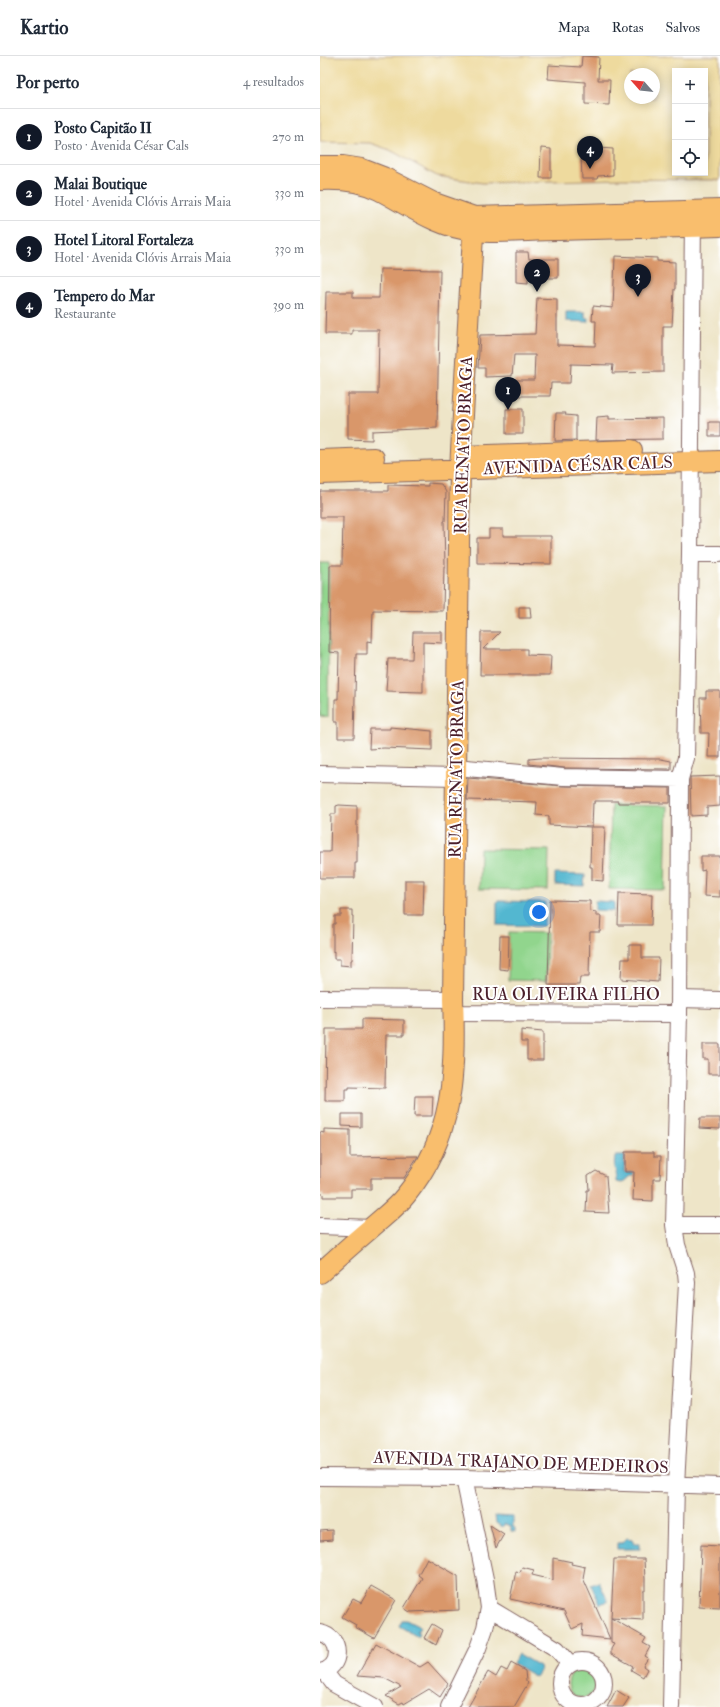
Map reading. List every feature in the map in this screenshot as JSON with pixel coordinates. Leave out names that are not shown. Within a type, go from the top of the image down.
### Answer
[{"type":"main road","points":[[320,166],[343,166],[362,169],[383,177],[474,224]]},
{"type":"main road","points":[[320,180],[339,179],[371,187],[408,208],[446,224],[474,224],[510,232],[693,219],[720,210]]},
{"type":"main road","points":[[693,219],[720,226]]},
{"type":"main road","name":"RUA RENATO BRAGA","points":[[320,1273],[406,1196],[426,1167],[437,1144],[450,1099],[453,1080],[461,462],[474,224]]},
{"type":"main road","points":[[691,455],[720,448]]},
{"type":"main road","name":"AVENIDA CÉSAR CALS","points":[[320,474],[461,462],[542,452],[691,455]]},
{"type":"main road","points":[[691,455],[720,461]]},
{"type":"main road","name":"AVENIDA CÉSAR CALS","points":[[320,460],[461,462]]},
{"type":"street","points":[[671,1707],[676,1485],[686,1283],[686,1273],[677,1245],[674,1225],[679,1007],[680,779],[686,758],[690,554],[693,219]]},
{"type":"street","points":[[690,554],[720,554]]},
{"type":"street","points":[[320,774],[456,772],[562,777],[680,779]]},
{"type":"street","name":"RUA OLIVEIRA FILHO","points":[[320,998],[453,1006],[679,1007],[720,1000]]},
{"type":"street","points":[[674,1225],[720,1225]]},
{"type":"street","points":[[320,1226],[372,1228]]},
{"type":"street","name":"AVENIDA TRAJANO DE MEDEIROS","points":[[320,1477],[464,1478],[720,1486]]},
{"type":"street","points":[[449,1707],[478,1648],[485,1628],[488,1608],[485,1579],[464,1478]]},
{"type":"street","points":[[488,1608],[557,1649],[570,1664]]},
{"type":"street","points":[[320,1632],[327,1634],[332,1638],[338,1650],[334,1663],[330,1668],[322,1671],[334,1684],[375,1707]]},
{"type":"green space","points":[[320,563],[329,563],[328,717],[320,716]]},
{"type":"green space","points":[[611,805],[667,806],[665,890],[609,889]]},
{"type":"green space","points":[[480,849],[549,850],[548,890],[479,889]]},
{"type":"green space","points":[[509,932],[547,933],[546,981],[508,980]]},
{"type":"green space","points":[[582,1670],[592,1674],[596,1684],[592,1694],[582,1698],[572,1694],[568,1684],[572,1674]]},
{"type":"sand","points":[[320,56],[720,56],[720,180],[621,179],[483,183],[437,176],[390,150],[370,143],[320,142]]},
{"type":"water","points":[[566,312],[585,312],[585,318],[588,318],[588,322],[566,321]]},
{"type":"water","points":[[555,874],[585,875],[584,886],[555,885]]},
{"type":"water","points":[[497,901],[545,902],[544,926],[497,925]]},
{"type":"water","points":[[595,901],[614,902],[614,911],[595,910]]},
{"type":"water","points":[[615,1156],[625,1156],[624,1172],[636,1173],[636,1176],[630,1176],[622,1183],[616,1182],[616,1171],[614,1168]]},
{"type":"water","points":[[495,1516],[513,1517],[513,1527],[515,1528],[515,1532],[511,1531],[511,1526],[505,1524],[502,1527],[496,1523]]},
{"type":"water","points":[[627,1538],[632,1539],[634,1543],[640,1543],[640,1549],[617,1549],[617,1543],[622,1543]]},
{"type":"water","points":[[599,1582],[608,1601],[600,1604],[591,1585]]},
{"type":"water","points":[[402,1620],[406,1620],[420,1627],[417,1632],[420,1634],[418,1637],[399,1626]]},
{"type":"water","points":[[518,1654],[539,1666],[540,1671],[536,1677],[513,1663]]},
{"type":"building","points":[[582,56],[599,57],[598,80],[610,80],[609,105],[585,104],[585,82],[548,79],[549,65],[581,67]]},
{"type":"building","points":[[541,148],[551,149],[551,178],[540,178]]},
{"type":"building","points":[[599,148],[613,149],[613,175],[598,176],[597,179],[582,179],[581,156],[599,156]]},
{"type":"building","points":[[516,252],[528,252],[529,259],[558,259],[558,278],[528,278],[528,283],[516,282]]},
{"type":"building","points":[[615,256],[657,258],[657,261],[675,262],[675,289],[672,326],[663,326],[663,372],[612,373],[613,365],[571,364],[570,383],[551,383],[550,396],[514,396],[514,380],[534,380],[535,355],[514,355],[512,376],[485,377],[485,368],[478,368],[480,335],[535,334],[537,298],[557,299],[557,345],[595,346],[596,321],[592,321],[593,306],[613,308]]},
{"type":"building","points":[[380,269],[440,270],[437,428],[372,431],[372,440],[348,439],[348,394],[378,394],[379,330],[352,330],[352,334],[325,334],[326,292],[353,292],[353,298],[379,298]]},
{"type":"building","points":[[506,409],[523,409],[523,434],[506,434]]},
{"type":"building","points":[[556,413],[566,413],[565,415],[576,416],[576,440],[555,441]]},
{"type":"building","points":[[609,416],[609,419],[663,418],[663,439],[596,440],[597,417]]},
{"type":"building","points":[[709,422],[720,422],[720,436],[709,436]]},
{"type":"building","points":[[428,483],[441,484],[446,492],[444,521],[445,566],[443,611],[373,610],[372,642],[367,641],[367,654],[356,654],[354,738],[338,738],[338,722],[335,722],[335,699],[338,699],[339,653],[329,652],[330,565],[342,565],[343,517],[320,517],[320,491],[388,491],[388,485],[428,486]]},
{"type":"building","points":[[489,529],[503,529],[503,536],[551,536],[551,564],[477,563],[477,538],[489,538]]},
{"type":"building","points":[[519,607],[530,607],[531,618],[519,618]]},
{"type":"building","points":[[413,632],[442,632],[442,643],[423,642],[423,692],[386,691],[388,659],[412,659]]},
{"type":"building","points":[[481,632],[500,632],[483,649],[527,649],[527,655],[551,656],[550,675],[480,675]]},
{"type":"building","points":[[706,691],[720,691],[720,757],[708,757],[709,733],[701,733],[700,698],[706,698]]},
{"type":"building","points":[[390,727],[432,731],[432,750],[384,748],[369,749],[370,729],[390,729]]},
{"type":"building","points":[[529,759],[661,759],[671,761],[671,769],[564,768],[529,764]]},
{"type":"building","points":[[720,776],[720,806],[707,807],[707,815],[691,816],[690,777]]},
{"type":"building","points":[[468,778],[563,786],[670,788],[670,803],[618,803],[618,801],[595,801],[595,803],[593,803],[592,827],[605,827],[603,881],[592,880],[592,867],[590,867],[591,827],[549,825],[549,816],[536,815],[537,802],[467,800]]},
{"type":"building","points":[[336,806],[357,806],[357,863],[355,863],[355,878],[320,878],[320,852],[330,852],[331,814],[336,814]]},
{"type":"building","points":[[701,856],[720,856],[720,897],[704,896],[705,870],[701,871]]},
{"type":"building","points":[[405,880],[424,880],[423,915],[405,915]]},
{"type":"building","points":[[619,893],[652,894],[651,925],[618,925]]},
{"type":"building","points":[[550,900],[590,901],[590,911],[596,912],[596,916],[601,916],[600,932],[590,932],[589,977],[580,977],[579,985],[548,985]]},
{"type":"building","points":[[341,910],[352,910],[351,966],[340,965],[340,959],[334,959],[333,924],[335,924],[335,916],[341,916]]},
{"type":"building","points":[[500,936],[509,936],[508,970],[499,969]]},
{"type":"building","points":[[629,945],[642,945],[642,958],[659,958],[658,982],[621,979],[622,959],[629,959]]},
{"type":"building","points":[[362,1019],[404,1020],[404,1035],[386,1035],[385,1088],[349,1087],[349,1089],[345,1089],[345,1101],[325,1101],[326,1029],[362,1029]]},
{"type":"building","points":[[521,1030],[543,1032],[543,1060],[527,1060],[527,1042],[521,1042]]},
{"type":"building","points":[[703,1044],[720,1044],[720,1074],[708,1074],[708,1059],[703,1059]]},
{"type":"building","points":[[415,1096],[433,1096],[432,1116],[414,1116]]},
{"type":"building","points":[[342,1114],[361,1114],[361,1127],[342,1126]]},
{"type":"building","points":[[700,1118],[720,1118],[720,1129],[699,1128]]},
{"type":"building","points":[[324,1129],[350,1130],[350,1157],[418,1156],[404,1178],[371,1178],[371,1189],[351,1189],[351,1197],[323,1197],[323,1194],[320,1194],[320,1132],[324,1133]]},
{"type":"building","points":[[625,1152],[654,1152],[654,1156],[661,1156],[660,1179],[653,1179],[653,1201],[633,1200],[634,1172],[625,1172]]},
{"type":"building","points":[[596,1171],[606,1176],[609,1213],[586,1212],[587,1190],[589,1190],[588,1176]]},
{"type":"building","points":[[490,1525],[504,1534],[496,1548]]},
{"type":"building","points":[[332,1530],[332,1540],[320,1541],[320,1531]]},
{"type":"building","points":[[701,1545],[720,1546],[720,1608],[699,1607]]},
{"type":"building","points":[[427,1558],[458,1576],[459,1610],[410,1612],[404,1608],[422,1578],[418,1575]]},
{"type":"building","points":[[553,1558],[572,1562],[571,1564],[585,1567],[583,1578],[610,1639],[582,1636],[583,1624],[572,1629],[564,1611],[510,1599],[516,1571],[520,1572],[522,1567],[534,1570],[532,1575],[553,1580]]},
{"type":"building","points":[[614,1559],[644,1559],[645,1590],[643,1590],[643,1620],[611,1618]]},
{"type":"building","points":[[371,1586],[396,1600],[374,1638],[355,1627],[356,1625],[342,1617],[353,1599],[361,1603]]},
{"type":"building","points":[[611,1618],[646,1638],[643,1643],[650,1647],[645,1656],[648,1658],[643,1666],[647,1669],[643,1677],[631,1670],[633,1666],[611,1654],[611,1649],[614,1644],[611,1643]]},
{"type":"building","points":[[432,1624],[442,1630],[436,1645],[424,1638]]},
{"type":"building","points":[[376,1643],[420,1667],[428,1662],[448,1684],[440,1697],[429,1689],[404,1704],[403,1702],[399,1704],[386,1696],[401,1687],[384,1678],[357,1676]]},
{"type":"building","points":[[511,1663],[525,1671],[526,1681],[528,1683],[514,1707],[468,1707],[488,1672],[496,1677],[501,1668],[507,1671]]},
{"type":"building","points":[[616,1690],[629,1698],[623,1707],[607,1707]]},
{"type":"place","name":"Tempero do Mar","points":[[590,169]]},
{"type":"place","name":"Malai Boutique","points":[[537,292]]},
{"type":"place","name":"Hotel Litoral Fortaleza","points":[[638,297]]},
{"type":"place","name":"Posto Capitão II","points":[[508,410]]}]
